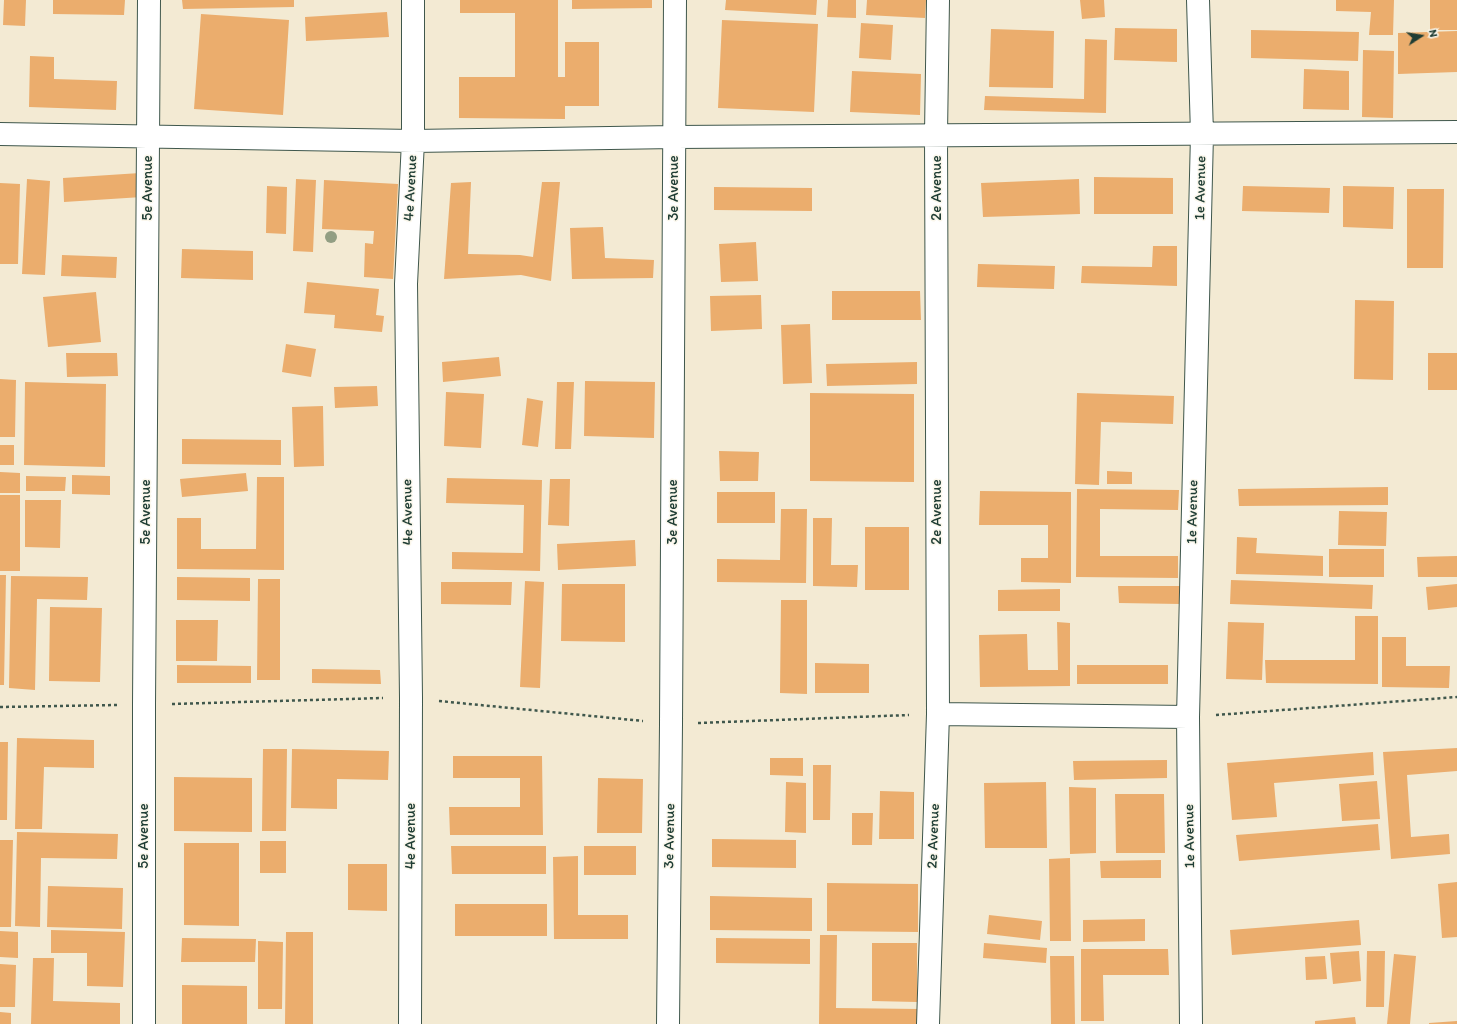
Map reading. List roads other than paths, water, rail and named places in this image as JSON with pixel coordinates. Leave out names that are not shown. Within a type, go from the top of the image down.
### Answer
[{"type":"street","name":"5e Avenue","points":[[144,1024],[144,704],[149,0]]},
{"type":"street","name":"4e Avenue","points":[[410,1024],[411,698],[406,284],[413,141],[413,0]]},
{"type":"street","name":"3e Avenue","points":[[668,1024],[675,0]]},
{"type":"street","name":"2e Avenue","points":[[928,1024],[938,714],[936,134],[938,0]]},
{"type":"street","name":"1e Avenue","points":[[1191,1024],[1188,717],[1202,134],[1198,0]]},
{"type":"street","points":[[0,134],[413,141],[675,136],[1457,132]]},
{"type":"street","points":[[938,714],[1188,717]]}]
